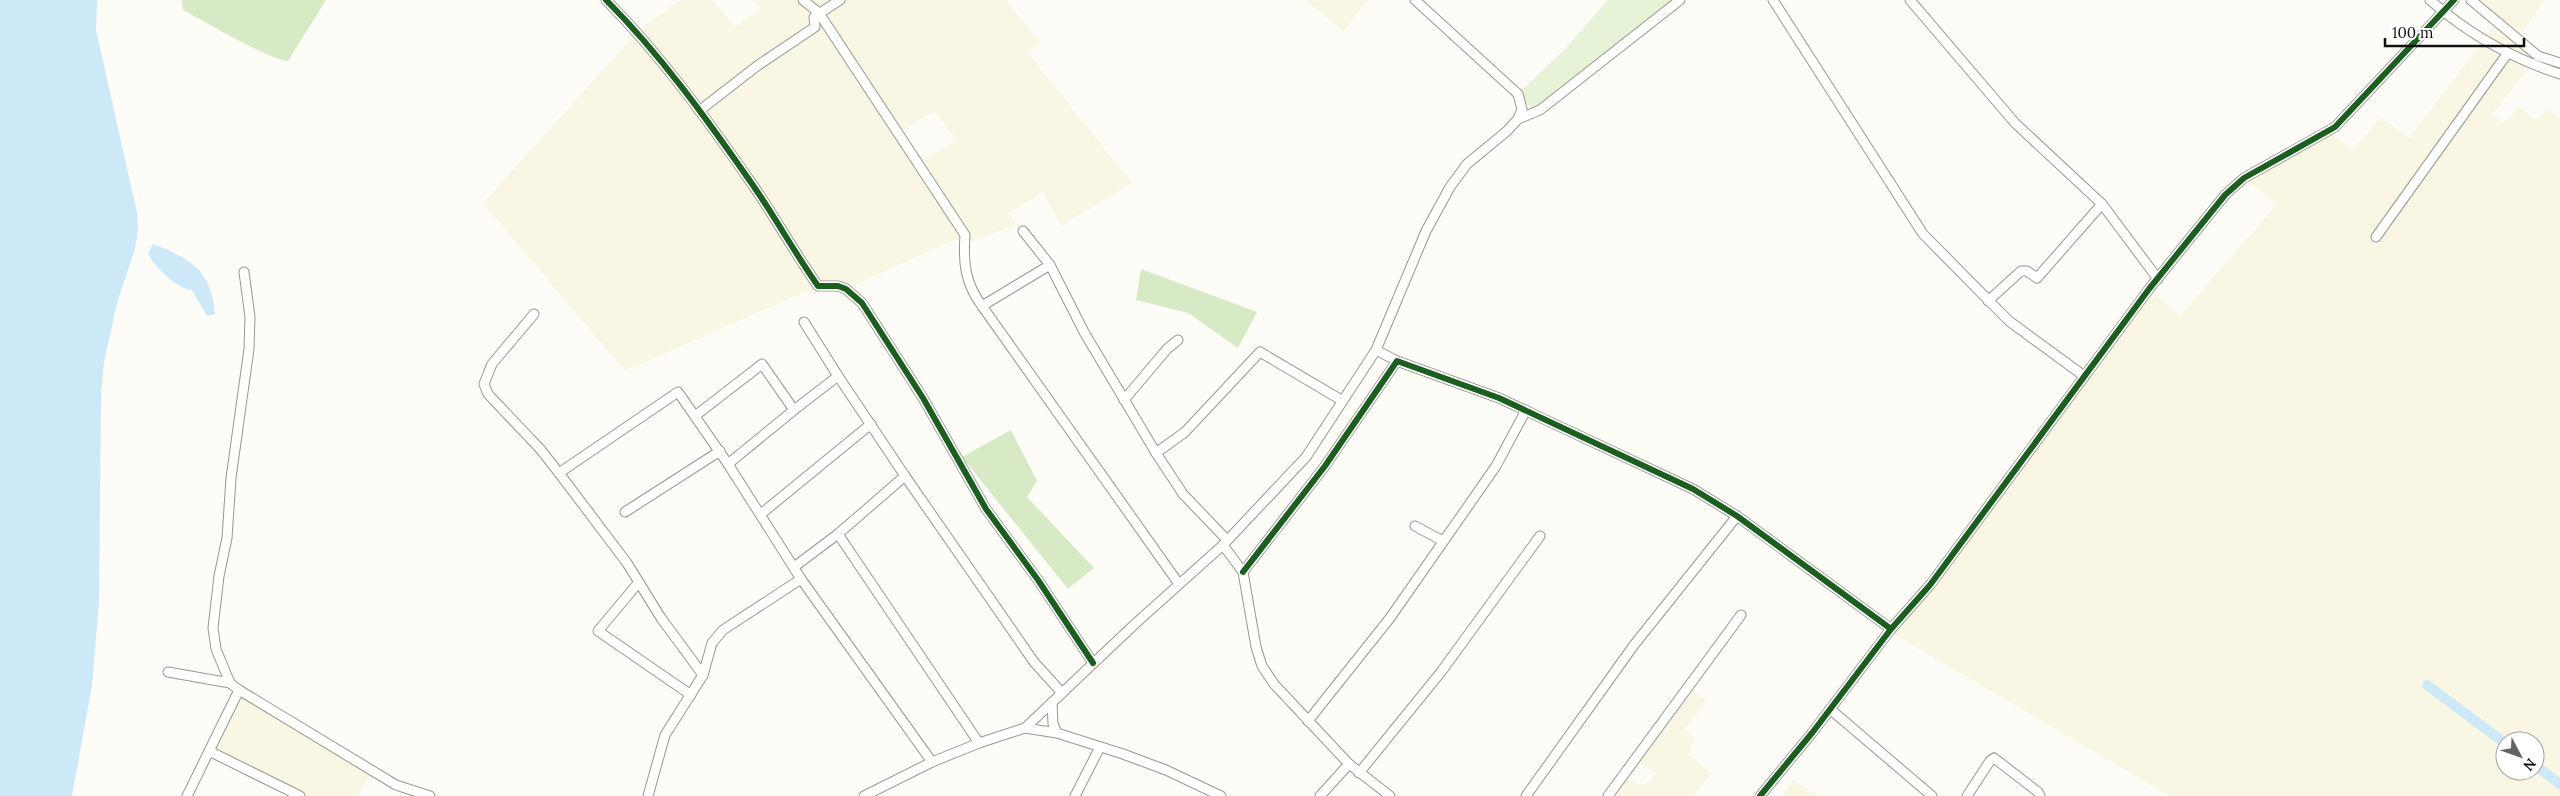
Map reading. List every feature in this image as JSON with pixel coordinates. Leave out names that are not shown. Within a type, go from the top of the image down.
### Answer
[{"type":"street","points":[[606,0],[638,31],[699,111],[750,182],[818,286],[838,286],[846,289],[862,303],[923,398],[986,509],[1038,580],[1093,663]]},
{"type":"street","points":[[803,0],[819,13],[965,235],[964,263],[972,293],[1179,584]]},
{"type":"street","points":[[699,111],[757,66],[814,27],[814,17],[840,0]]},
{"type":"street","points":[[1415,0],[1506,83],[1521,100],[1540,110]]},
{"type":"street","points":[[1518,118],[1540,110],[1680,0]]},
{"type":"street","points":[[1773,0],[1923,234],[2009,321],[2084,376]]},
{"type":"street","points":[[1910,0],[2015,123],[2102,204],[2158,278]]},
{"type":"street","points":[[2430,0],[2469,32],[2507,54],[2560,74]]},
{"type":"street","points":[[1760,796],[1830,710],[1891,629],[1930,585],[2158,278],[2225,195],[2244,178],[2335,127],[2454,0]]},
{"type":"street","points":[[2471,0],[2538,56],[2560,63]]},
{"type":"street","points":[[2376,237],[2507,54]]},
{"type":"street","points":[[1026,728],[1093,663],[1225,542],[1306,457],[1376,350],[1440,200],[1467,164],[1506,131],[1518,118],[1522,109],[1521,100]]},
{"type":"street","points":[[1988,301],[2021,271],[2027,270],[2037,278],[2102,204]]},
{"type":"street","points":[[1023,231],[1050,265],[1084,332],[1156,453],[1183,494],[1225,542],[1242,572],[1250,622],[1262,666],[1274,684],[1349,764],[1390,796]]},
{"type":"street","points":[[982,306],[1050,265]]},
{"type":"street","points":[[230,683],[216,649],[213,628],[219,576],[227,538],[231,478],[249,350],[250,317],[244,272]]},
{"type":"street","points":[[534,314],[492,364],[484,384],[488,394],[541,450],[559,473],[639,582],[703,675]]},
{"type":"street","points":[[804,322],[905,476],[1034,662],[1062,693]]},
{"type":"street","points":[[1124,400],[1167,349],[1178,340]]},
{"type":"street","points":[[1376,350],[1397,361],[1499,398],[1693,489],[1737,516],[1891,629]]},
{"type":"street","points":[[1156,453],[1185,432],[1260,352],[1343,401]]},
{"type":"street","points":[[1242,572],[1325,466],[1397,361]]},
{"type":"street","points":[[695,416],[762,364],[794,410]]},
{"type":"street","points":[[728,464],[838,376]]},
{"type":"street","points":[[559,473],[678,392],[720,451],[801,579],[932,762]]},
{"type":"street","points":[[1308,721],[1390,618],[1496,466],[1526,410]]},
{"type":"street","points":[[761,514],[872,424]]},
{"type":"street","points":[[625,512],[720,451]]},
{"type":"street","points":[[794,567],[838,534],[905,476]]},
{"type":"street","points":[[1526,796],[1634,645],[1737,516]]},
{"type":"street","points":[[1415,526],[1443,541]]},
{"type":"street","points":[[838,534],[979,743]]},
{"type":"street","points":[[1359,773],[1441,672],[1540,536]]},
{"type":"street","points":[[648,796],[665,736],[703,675],[709,652],[723,630],[801,579]]},
{"type":"street","points":[[639,582],[598,630],[691,695]]},
{"type":"street","points":[[1608,796],[1741,615]]},
{"type":"street","points":[[168,672],[230,683],[396,785],[430,796]]},
{"type":"street","points":[[187,796],[239,690]]},
{"type":"street","points":[[1052,702],[1053,724],[1057,733]]},
{"type":"street","points":[[1830,710],[1929,795]]},
{"type":"street","points":[[864,796],[932,762],[979,743],[1026,728],[1057,733],[1166,770],[1221,796]]},
{"type":"street","points":[[1075,796],[1100,747]]},
{"type":"street","points":[[209,751],[300,796]]},
{"type":"street","points":[[1967,796],[1990,761],[1994,758],[2038,792],[2040,796]]},
{"type":"street","points":[[1320,796],[1349,764]]},
{"type":"shaded area","points":[[680,0],[712,0],[735,27],[761,9],[754,0],[797,0],[814,16],[819,14],[803,0],[1005,0],[1041,43],[1027,52],[1132,183],[1061,226],[1043,192],[1009,213],[1016,224],[971,243],[965,235],[846,289],[818,286],[625,371],[483,203],[638,31]],"holes":[[[934,111],[957,140],[919,163],[899,133]]]},
{"type":"shaded area","points":[[1306,0],[1368,0],[1343,31]]},
{"type":"shaded area","points":[[2471,0],[2545,0],[2518,38],[2538,56],[2492,115],[2503,123],[2519,107],[2536,121],[2547,109],[2560,118],[2560,796],[2170,796],[1885,629],[1903,612],[1922,589],[2149,289],[2180,316],[2277,204],[2244,178],[2329,132],[2352,150],[2381,118],[2409,138],[2497,23]]},
{"type":"shaded area","points":[[239,690],[372,770],[358,796],[300,796],[209,751]]},
{"type":"shaded area","points":[[1693,690],[1706,701],[1685,729],[1694,739],[1689,755],[1711,773],[1693,796],[1614,796],[1625,776],[1644,786],[1656,773],[1635,761]]},
{"type":"shaded area","points":[[1793,780],[1818,796],[1782,796]]},
{"type":"green space","points":[[182,0],[326,0],[288,61],[252,47],[183,10]]},
{"type":"green space","points":[[1608,0],[1680,0],[1540,110],[1528,105],[1518,94],[1564,50]]},
{"type":"green space","points":[[1141,269],[1257,312],[1238,348],[1188,313],[1136,300]]},
{"type":"green space","points":[[1011,430],[1037,481],[1027,497],[1094,568],[1068,589],[962,457]]},
{"type":"water","points":[[0,0],[97,0],[96,30],[137,213],[138,230],[135,249],[117,303],[104,362],[101,394],[99,601],[92,685],[72,796],[0,796]]},
{"type":"water","points":[[153,244],[178,255],[197,268],[209,287],[215,314],[207,316],[192,290],[179,285],[160,270],[148,253]]},
{"type":"waterway","points":[[2427,685],[2495,736]]},
{"type":"waterway","points":[[2545,773],[2560,784]]},
{"type":"cycle path","points":[[606,0],[664,64],[699,110],[759,194],[818,286],[838,286],[846,289],[862,303],[923,398],[986,509],[1038,580],[1093,663]]},
{"type":"cycle path","points":[[1760,796],[1812,733],[1891,629],[1930,585],[2149,289],[2225,195],[2244,178],[2335,127],[2454,0]]},
{"type":"cycle path","points":[[1243,572],[1325,466],[1397,361],[1499,398],[1693,489],[1737,516],[1891,629]]}]
